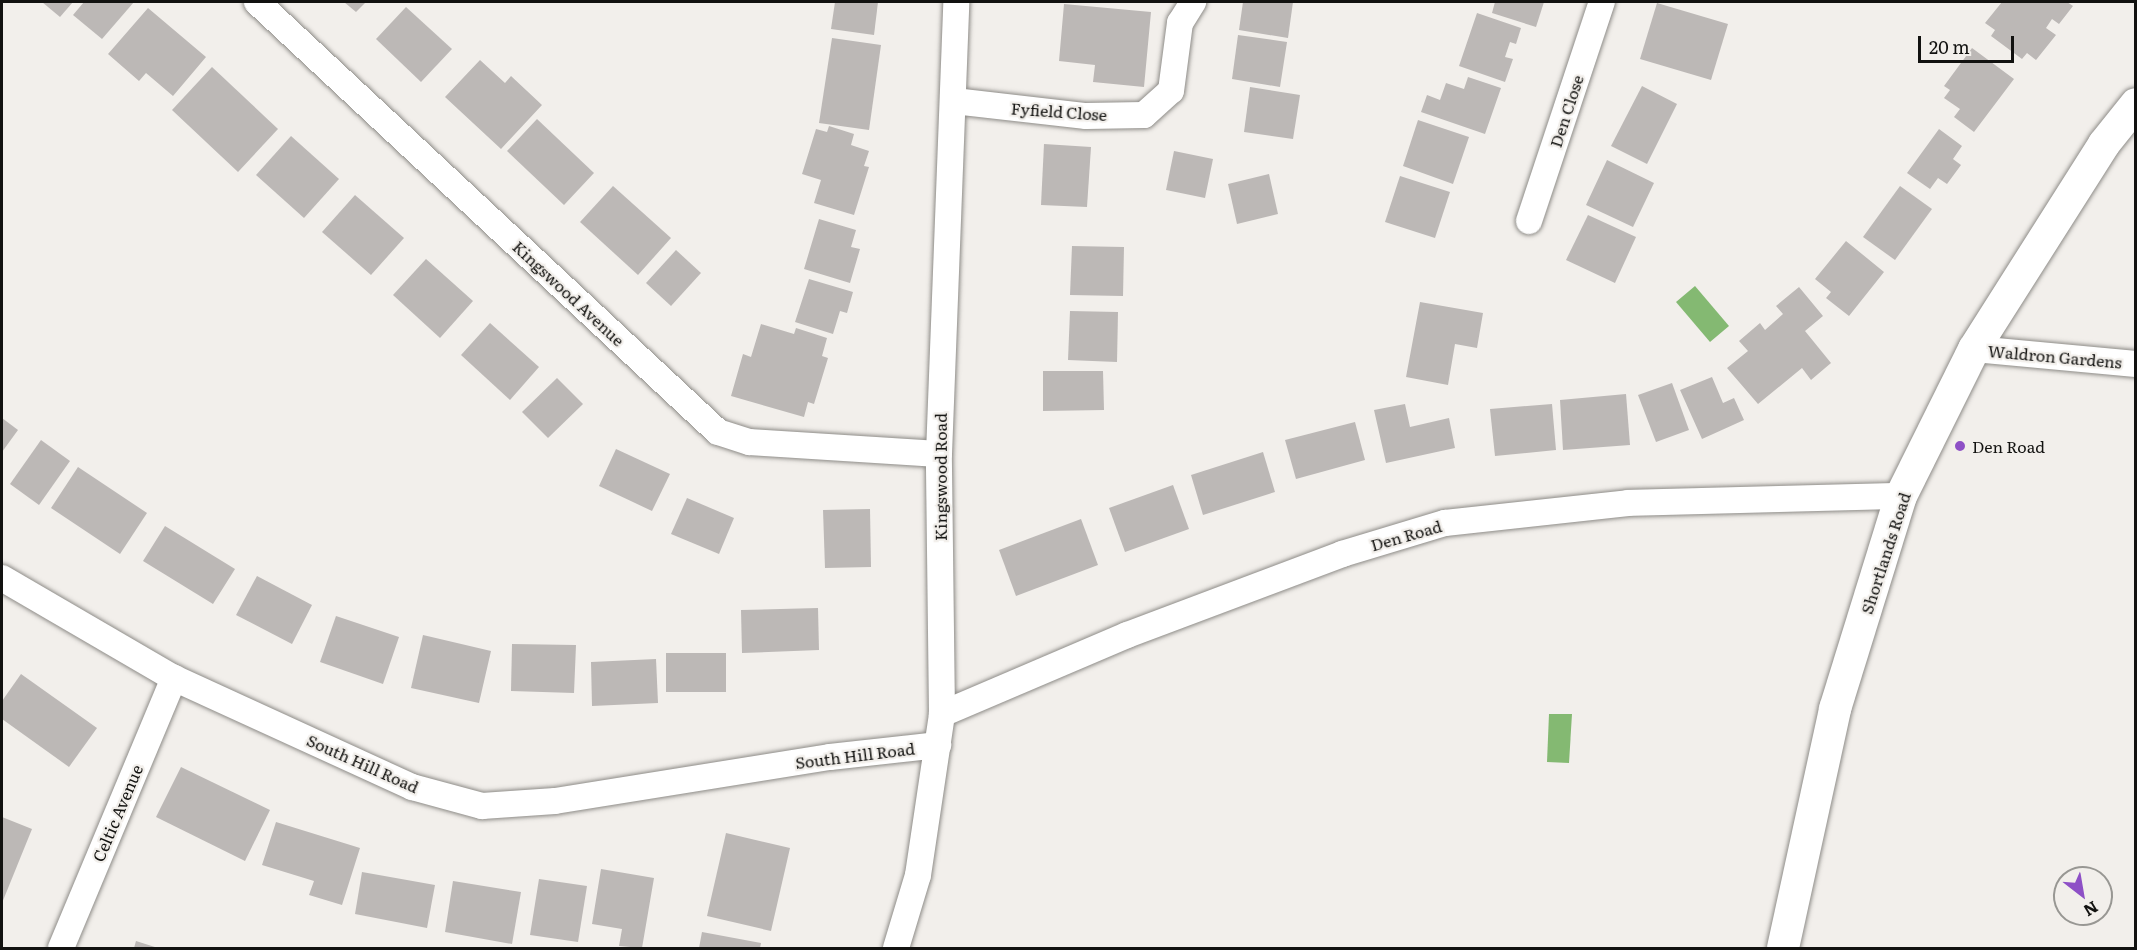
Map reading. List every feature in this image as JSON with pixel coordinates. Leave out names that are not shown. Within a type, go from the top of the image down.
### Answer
[{"type":"street","name":"Kingswood Avenue","points":[[257,2],[718,432],[749,442],[939,454]]},
{"type":"street","name":"Kingswood Road","points":[[896,948],[918,875],[942,714],[939,454],[956,2]]},
{"type":"street","name":"Fyfield Close","points":[[954,101],[1086,116],[1144,115],[1171,91],[1180,23],[1193,2]]},
{"type":"street","name":"Den Close","points":[[1529,221],[1602,2]]},
{"type":"street","name":"Shortlands Road","points":[[1783,948],[1835,709],[1901,496],[1974,349],[2104,144],[2136,104]]},
{"type":"street","name":"Waldron Gardens","points":[[1974,349],[2136,364]]},
{"type":"street","name":"Den Road","points":[[942,714],[1160,623],[1342,554],[1445,523],[1628,502],[1901,496]]},
{"type":"street","name":"South Hill Road","points":[[2,578],[174,678],[411,787],[482,806],[555,801],[830,757],[938,745]]},
{"type":"street","name":"Celtic Avenue","points":[[61,948],[174,678]]},
{"type":"shaded area","points":[[1695,286],[1729,326],[1710,342],[1676,302]]},
{"type":"shaded area","points":[[1549,714],[1572,714],[1569,763],[1547,762]]},
{"type":"building","points":[[42,2],[73,2],[60,17]]},
{"type":"building","points":[[84,2],[134,2],[102,39],[73,15]]},
{"type":"building","points":[[344,2],[366,2],[356,12]]},
{"type":"building","points":[[835,2],[878,2],[874,35],[831,29]]},
{"type":"building","points":[[1243,2],[1293,2],[1288,38],[1239,30]]},
{"type":"building","points":[[1495,2],[1544,2],[1536,27],[1492,13]]},
{"type":"building","points":[[2002,2],[2067,2],[2073,6],[2059,24],[2052,19],[2046,28],[2056,35],[2036,60],[2027,53],[2022,59],[1991,36],[1995,30],[1985,23]]},
{"type":"building","points":[[1657,3],[1728,24],[1711,80],[1640,59]]},
{"type":"building","points":[[1064,4],[1151,12],[1144,87],[1093,82],[1095,65],[1059,61]]},
{"type":"building","points":[[406,7],[452,49],[421,82],[376,39]]},
{"type":"building","points":[[148,8],[206,57],[173,96],[146,73],[139,81],[108,54]]},
{"type":"building","points":[[1477,13],[1521,28],[1516,44],[1510,42],[1505,57],[1513,59],[1505,82],[1459,66]]},
{"type":"building","points":[[1238,35],[1287,42],[1280,87],[1232,79]]},
{"type":"building","points":[[832,38],[881,45],[869,130],[819,123]]},
{"type":"building","points":[[1972,48],[2014,79],[1974,132],[1954,117],[1960,109],[1944,98],[1950,90],[1944,86]]},
{"type":"building","points":[[480,60],[505,83],[511,76],[542,105],[501,149],[445,97]]},
{"type":"building","points":[[212,67],[278,129],[238,172],[172,110]]},
{"type":"building","points":[[1468,77],[1501,88],[1485,134],[1421,112],[1427,95],[1440,100],[1446,83],[1464,89]]},
{"type":"building","points":[[1642,86],[1677,104],[1647,164],[1611,146]]},
{"type":"building","points":[[1250,87],[1300,95],[1293,139],[1244,132]]},
{"type":"building","points":[[537,119],[594,173],[564,205],[507,151]]},
{"type":"building","points":[[1418,120],[1469,137],[1453,184],[1403,166]]},
{"type":"building","points":[[829,126],[854,134],[851,145],[869,151],[864,166],[869,167],[854,215],[814,203],[821,180],[802,174],[816,129],[827,132]]},
{"type":"building","points":[[1939,129],[1962,146],[1953,159],[1961,165],[1947,184],[1938,178],[1930,189],[1907,173]]},
{"type":"building","points":[[291,136],[339,179],[304,218],[256,175]]},
{"type":"building","points":[[1044,144],[1091,147],[1087,207],[1041,205]]},
{"type":"building","points":[[1174,151],[1213,159],[1205,198],[1166,190]]},
{"type":"building","points":[[1607,160],[1654,183],[1633,227],[1586,205]]},
{"type":"building","points":[[1269,174],[1278,214],[1237,224],[1228,184]]},
{"type":"building","points":[[1400,176],[1450,192],[1435,238],[1385,222]]},
{"type":"building","points":[[613,186],[671,238],[638,275],[580,222]]},
{"type":"building","points":[[1900,186],[1932,209],[1895,260],[1863,237]]},
{"type":"building","points":[[355,195],[404,238],[371,275],[322,232]]},
{"type":"building","points":[[1588,215],[1636,237],[1615,283],[1566,260]]},
{"type":"building","points":[[819,219],[856,230],[851,247],[860,249],[850,283],[804,269]]},
{"type":"building","points":[[1846,241],[1884,272],[1849,316],[1826,298],[1831,292],[1815,279]]},
{"type":"building","points":[[1072,246],[1124,247],[1123,296],[1070,295]]},
{"type":"building","points":[[676,250],[701,273],[671,306],[646,283]]},
{"type":"building","points":[[426,259],[473,301],[440,338],[393,295]]},
{"type":"building","points":[[809,279],[853,292],[847,313],[840,311],[833,334],[795,322]]},
{"type":"building","points":[[1799,287],[1823,316],[1805,331],[1831,363],[1811,380],[1802,368],[1758,404],[1727,368],[1748,351],[1739,341],[1760,323],[1765,330],[1783,314],[1776,306]]},
{"type":"building","points":[[1420,302],[1483,313],[1477,348],[1455,344],[1448,385],[1406,377]]},
{"type":"building","points":[[1070,311],[1118,312],[1117,362],[1068,360]]},
{"type":"building","points":[[490,323],[539,367],[510,400],[461,355]]},
{"type":"building","points":[[761,324],[794,334],[796,328],[827,338],[822,356],[828,358],[814,404],[808,402],[804,417],[731,396],[743,354],[751,357]]},
{"type":"building","points":[[1043,371],[1103,371],[1104,410],[1043,411]]},
{"type":"building","points":[[1712,377],[1723,403],[1734,398],[1744,420],[1702,439],[1680,390]]},
{"type":"building","points":[[557,378],[583,404],[548,438],[522,412]]},
{"type":"building","points":[[1672,383],[1689,430],[1656,442],[1638,395]]},
{"type":"building","points":[[1626,394],[1630,445],[1563,450],[1560,400]]},
{"type":"building","points":[[1405,404],[1410,427],[1449,418],[1455,448],[1386,463],[1374,410]]},
{"type":"building","points":[[1552,404],[1556,450],[1495,456],[1490,409]]},
{"type":"building","points":[[2,418],[18,430],[2,452]]},
{"type":"building","points":[[1355,422],[1365,460],[1296,479],[1285,440]]},
{"type":"building","points":[[41,440],[70,461],[39,505],[10,484]]},
{"type":"building","points":[[616,449],[670,474],[652,511],[599,486]]},
{"type":"building","points":[[1263,452],[1275,492],[1203,515],[1191,475]]},
{"type":"building","points":[[78,467],[147,513],[120,554],[51,508]]},
{"type":"building","points":[[1173,485],[1189,529],[1125,552],[1109,508]]},
{"type":"building","points":[[687,498],[734,518],[719,554],[671,534]]},
{"type":"building","points":[[870,509],[871,567],[825,568],[823,510]]},
{"type":"building","points":[[1081,519],[1098,565],[1016,596],[999,550]]},
{"type":"building","points":[[165,526],[235,569],[213,604],[143,561]]},
{"type":"building","points":[[257,576],[312,605],[292,644],[236,615]]},
{"type":"building","points":[[818,608],[819,650],[742,653],[741,610]]},
{"type":"building","points":[[336,616],[399,637],[383,684],[320,662]]},
{"type":"building","points":[[423,635],[491,651],[479,703],[411,688]]},
{"type":"building","points":[[512,644],[576,645],[574,693],[511,691]]},
{"type":"building","points":[[666,653],[726,653],[726,692],[666,692]]},
{"type":"building","points":[[656,659],[658,703],[592,706],[591,662]]},
{"type":"building","points":[[21,674],[97,728],[69,767],[2,719],[2,701]]},
{"type":"building","points":[[181,767],[270,810],[245,861],[156,817]]},
{"type":"building","points":[[2,817],[32,829],[2,903]]},
{"type":"building","points":[[276,822],[360,848],[342,905],[309,895],[314,881],[262,865]]},
{"type":"building","points":[[726,833],[790,848],[771,931],[707,916]]},
{"type":"building","points":[[601,869],[654,878],[642,948],[619,946],[622,929],[592,924]]},
{"type":"building","points":[[362,872],[435,885],[427,928],[355,914]]},
{"type":"building","points":[[539,879],[587,886],[578,942],[530,935]]},
{"type":"building","points":[[453,881],[521,892],[512,944],[445,932]]},
{"type":"building","points":[[702,932],[761,943],[760,948],[699,948]]},
{"type":"building","points":[[136,941],[158,948],[134,948]]},
{"type":"place","name":"Den Road","points":[[1960,446]]}]
